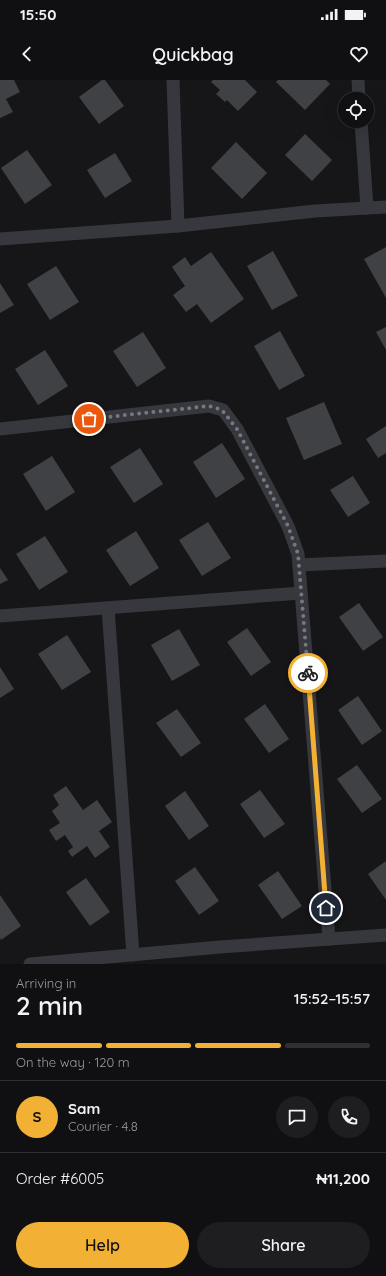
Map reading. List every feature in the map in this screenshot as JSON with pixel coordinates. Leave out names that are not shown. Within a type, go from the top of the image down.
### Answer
[{"type":"street","points":[[173,80],[178,226]]},
{"type":"street","points":[[358,80],[359,92]]},
{"type":"street","points":[[361,128],[367,208]]},
{"type":"street","points":[[0,239],[178,226],[315,211],[386,207]]},
{"type":"street","points":[[0,429],[209,406],[222,410],[237,429],[288,526],[298,554],[329,939]]},
{"type":"street","points":[[299,565],[386,562]]},
{"type":"street","points":[[0,616],[301,593]]},
{"type":"street","points":[[108,608],[133,955]]},
{"type":"street","points":[[31,964],[386,935]]},
{"type":"building","points":[[0,80],[14,80],[20,92],[6,99],[13,112],[0,118]]},
{"type":"building","points":[[102,80],[105,80],[124,106],[99,124],[79,97]]},
{"type":"building","points":[[213,80],[245,80],[257,92],[238,111],[227,100],[225,102],[216,94],[220,90],[211,82]]},
{"type":"building","points":[[278,80],[326,80],[330,84],[305,110],[276,82]]},
{"type":"building","points":[[305,134],[332,160],[312,181],[285,155]]},
{"type":"building","points":[[236,142],[267,173],[242,199],[211,168]]},
{"type":"building","points":[[27,150],[52,185],[25,204],[1,168]]},
{"type":"building","points":[[115,153],[132,181],[105,198],[87,170]]},
{"type":"building","points":[[386,247],[386,298],[364,259]]},
{"type":"building","points":[[273,251],[298,296],[272,310],[247,266]]},
{"type":"building","points":[[211,252],[244,299],[211,323],[197,304],[186,312],[173,295],[185,286],[172,267],[185,257],[191,266]]},
{"type":"building","points":[[56,266],[79,302],[50,320],[27,284]]},
{"type":"building","points":[[0,283],[14,305],[0,313]]},
{"type":"building","points":[[386,327],[386,350],[376,332]]},
{"type":"building","points":[[280,331],[305,376],[279,390],[254,346]]},
{"type":"building","points":[[143,332],[166,368],[137,387],[113,351]]},
{"type":"building","points":[[45,350],[68,386],[38,405],[15,369]]},
{"type":"building","points":[[324,402],[342,444],[304,460],[286,418]]},
{"type":"building","points":[[386,426],[386,453],[378,458],[366,439]]},
{"type":"building","points":[[222,443],[245,479],[216,498],[193,462]]},
{"type":"building","points":[[140,448],[163,484],[134,503],[110,467]]},
{"type":"building","points":[[52,456],[75,492],[46,511],[23,474]]},
{"type":"building","points":[[353,476],[370,503],[348,517],[330,490]]},
{"type":"building","points":[[208,522],[231,558],[202,576],[179,540]]},
{"type":"building","points":[[136,531],[159,568],[130,586],[106,550]]},
{"type":"building","points":[[45,536],[68,572],[39,590],[16,554]]},
{"type":"building","points":[[0,568],[8,580],[0,584]]},
{"type":"building","points":[[359,603],[383,637],[363,651],[339,617]]},
{"type":"building","points":[[247,628],[271,662],[251,676],[227,642]]},
{"type":"building","points":[[179,629],[200,665],[172,681],[151,645]]},
{"type":"building","points":[[67,635],[91,672],[62,690],[38,654]]},
{"type":"building","points":[[0,667],[14,689],[0,698]]},
{"type":"building","points":[[358,696],[382,731],[362,745],[338,710]]},
{"type":"building","points":[[265,704],[289,739],[269,753],[244,719]]},
{"type":"building","points":[[177,709],[201,743],[181,757],[156,723]]},
{"type":"building","points":[[357,765],[382,799],[362,813],[337,779]]},
{"type":"building","points":[[66,786],[83,810],[97,800],[112,822],[99,831],[110,847],[95,858],[87,846],[72,857],[68,851],[73,847],[65,835],[56,841],[49,830],[60,823],[52,811],[59,805],[53,795]]},
{"type":"building","points":[[260,790],[285,824],[264,838],[240,804]]},
{"type":"building","points":[[185,791],[209,826],[189,840],[165,806]]},
{"type":"building","points":[[386,861],[386,900],[368,874]]},
{"type":"building","points":[[195,867],[219,901],[199,915],[175,881]]},
{"type":"building","points":[[278,871],[302,906],[282,919],[258,885]]},
{"type":"building","points":[[86,878],[110,912],[90,926],[66,892]]},
{"type":"building","points":[[0,895],[21,926],[1,940],[0,938]]},
{"type":"way so far","points":[[89,419],[209,406],[222,410],[237,429],[288,526],[298,554],[308,673]]},
{"type":"route","points":[[308,673],[326,908]]}]
